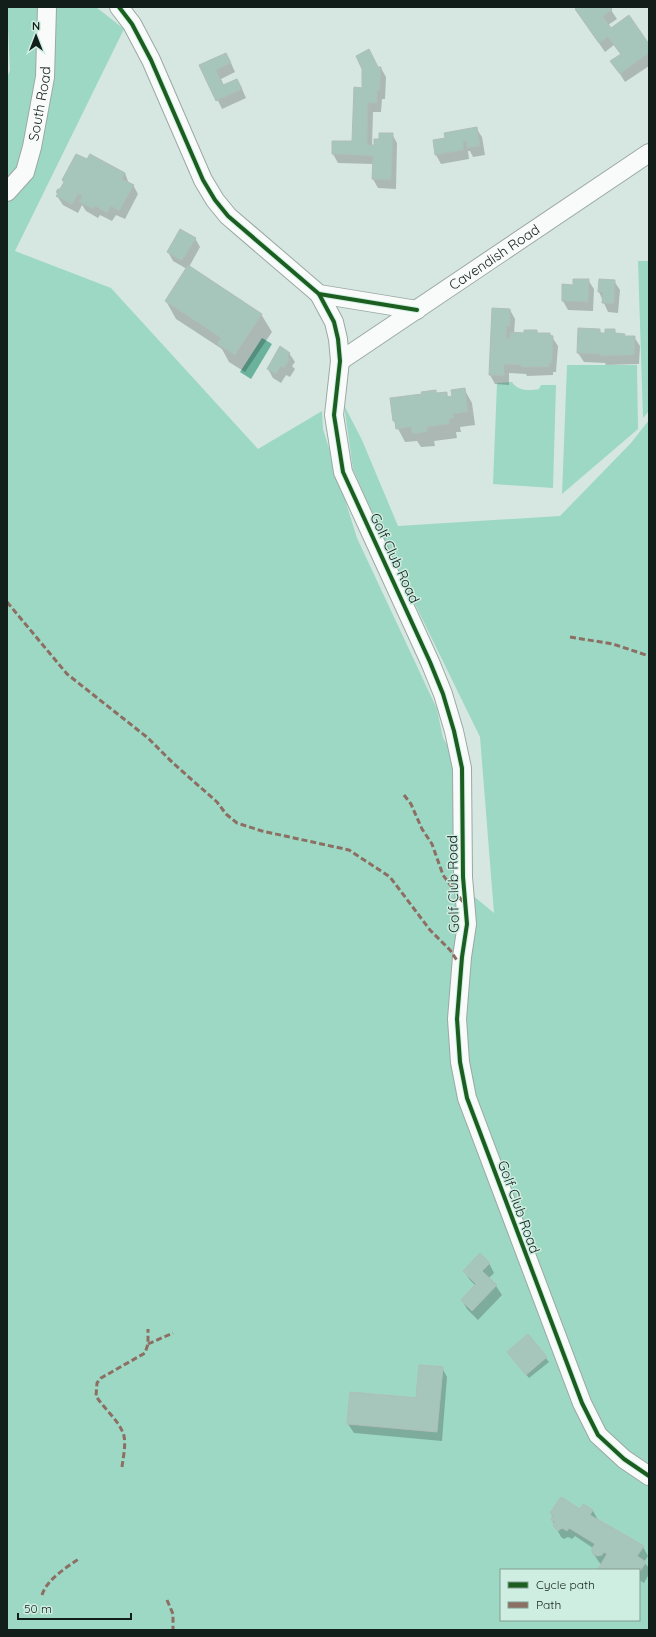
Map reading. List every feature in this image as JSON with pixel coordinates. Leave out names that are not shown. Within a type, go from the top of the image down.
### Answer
[{"type":"street","name":"South Road","points":[[7,192],[25,172],[32,148],[45,76],[47,7]]},
{"type":"street","points":[[118,7],[132,24],[151,60],[203,180],[215,200],[228,216],[319,294],[418,310]]},
{"type":"street","name":"Cavendish Road","points":[[340,361],[418,310],[649,153]]},
{"type":"street","name":"Golf Club Road","points":[[319,294],[334,322],[338,339],[340,361],[334,415],[344,472],[443,694],[454,731],[462,768],[463,878],[467,924],[462,956],[457,1019],[460,1062],[467,1098],[582,1403],[598,1435],[624,1459],[649,1476]]},
{"type":"shaded area","points":[[7,7],[96,7],[124,29],[15,251],[111,288],[258,449],[322,411],[323,429],[357,538],[437,709],[443,738],[462,768],[471,894],[494,913],[480,737],[390,553],[353,469],[344,405],[362,440],[398,526],[560,516],[631,443],[649,420],[649,1630],[7,1630],[7,78],[10,70]]},
{"type":"shaded area","points":[[638,261],[649,261],[649,411],[643,418]]},
{"type":"shaded area","points":[[262,338],[272,344],[251,379],[240,372]]},
{"type":"shaded area","points":[[567,365],[637,365],[638,429],[562,494]]},
{"type":"shaded area","points":[[512,382],[520,389],[528,390],[539,389],[541,385],[556,385],[553,488],[493,484],[497,383]]},
{"type":"building","points":[[578,7],[611,7],[612,10],[603,16],[611,28],[629,15],[649,44],[649,53],[620,74],[610,61],[621,54],[608,37],[599,43],[575,9]]},
{"type":"building","points":[[369,49],[378,67],[381,67],[380,90],[377,90],[377,103],[368,103],[367,145],[374,145],[374,139],[379,139],[379,133],[393,133],[391,180],[372,179],[373,156],[332,154],[332,141],[352,141],[354,87],[362,88],[362,69],[356,56]]},
{"type":"building","points":[[226,53],[231,63],[216,70],[223,85],[237,79],[242,89],[216,101],[199,65]]},
{"type":"building","points":[[477,127],[480,146],[467,148],[466,141],[463,142],[464,150],[435,155],[433,140],[445,138],[444,133]]},
{"type":"building","points":[[76,154],[87,159],[90,154],[125,173],[122,179],[134,185],[119,211],[111,206],[107,213],[95,206],[93,209],[79,202],[82,196],[78,194],[72,205],[56,196],[58,193],[56,192],[60,189],[64,182],[62,180]]},
{"type":"building","points":[[180,229],[196,238],[182,261],[167,252]]},
{"type":"building","points":[[188,265],[262,314],[235,355],[217,344],[221,338],[165,301]]},
{"type":"building","points":[[573,279],[589,279],[588,302],[562,301],[562,284],[573,285]]},
{"type":"building","points":[[599,279],[615,280],[614,304],[602,303],[603,292],[598,292]]},
{"type":"building","points":[[492,308],[510,309],[510,326],[507,326],[506,338],[510,339],[510,332],[524,333],[524,330],[537,330],[537,333],[550,333],[550,335],[553,336],[552,363],[549,363],[549,367],[521,367],[521,365],[504,364],[504,376],[489,375]]},
{"type":"building","points":[[578,328],[600,329],[600,333],[605,333],[605,329],[615,329],[615,333],[625,334],[624,336],[635,336],[634,355],[600,356],[600,354],[577,353]]},
{"type":"building","points":[[280,346],[290,353],[287,357],[290,359],[284,368],[281,366],[276,374],[267,369]]},
{"type":"building","points":[[465,388],[468,412],[453,414],[454,418],[449,419],[450,424],[427,427],[427,432],[412,434],[411,427],[396,429],[395,421],[393,421],[390,398],[422,394],[421,392],[436,390],[436,393],[447,392],[447,397],[452,396],[451,390]]},
{"type":"building","points":[[480,1253],[490,1263],[482,1271],[497,1285],[472,1311],[461,1300],[476,1284],[463,1271]]},
{"type":"building","points":[[528,1334],[547,1357],[526,1375],[507,1352]]},
{"type":"building","points":[[419,1365],[443,1367],[437,1432],[347,1424],[350,1392],[416,1398]]},
{"type":"building","points":[[561,1497],[580,1509],[583,1504],[593,1510],[590,1515],[644,1546],[637,1556],[646,1562],[640,1571],[640,1569],[598,1569],[607,1554],[604,1552],[602,1555],[597,1556],[592,1553],[592,1548],[595,1544],[569,1528],[567,1531],[562,1528],[558,1531],[553,1525],[555,1522],[551,1520],[553,1515],[550,1513]]},
{"type":"marked path","points":[[7,602],[67,674],[148,738],[173,763],[217,802],[226,814],[237,823],[262,831],[349,850],[390,877],[430,930],[450,950],[458,962]]},
{"type":"marked path","points":[[570,637],[613,644],[649,656]]},
{"type":"marked path","points":[[404,795],[411,804],[422,829],[432,844],[443,875],[463,902]]},
{"type":"marked path","points":[[122,1467],[125,1448],[124,1436],[119,1425],[96,1396],[97,1383],[101,1378],[145,1353],[148,1344],[148,1329]]},
{"type":"marked path","points":[[148,1344],[173,1333]]},
{"type":"marked path","points":[[42,1595],[44,1589],[53,1579],[80,1558]]},
{"type":"marked path","points":[[167,1600],[173,1614],[173,1630]]},
{"type":"cycle path","points":[[119,7],[132,24],[151,60],[203,180],[215,200],[228,216],[319,294],[417,310]]},
{"type":"cycle path","points":[[319,294],[334,322],[338,339],[340,361],[334,415],[343,472],[430,662],[443,694],[454,731],[462,768],[463,877],[467,924],[462,957],[457,1019],[460,1062],[467,1098],[582,1403],[598,1435],[624,1459],[649,1476]]}]
